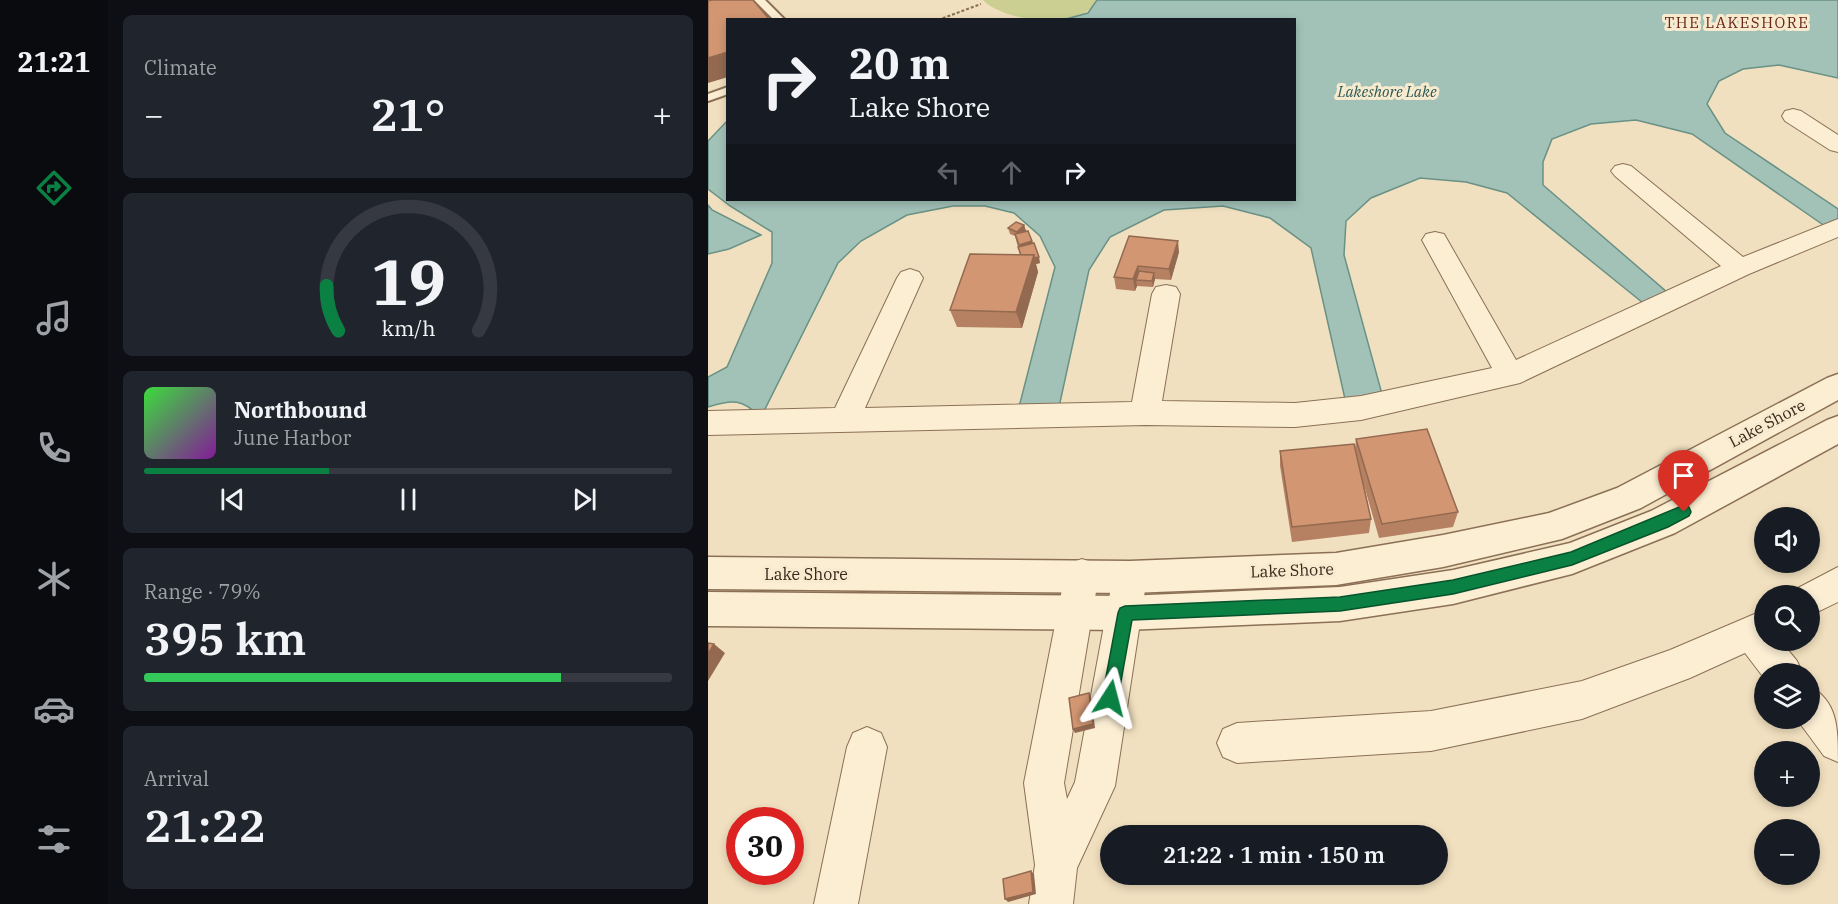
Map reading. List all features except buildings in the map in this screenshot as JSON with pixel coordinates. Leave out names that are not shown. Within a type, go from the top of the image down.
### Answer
[{"type":"street","points":[[1793,116],[1838,145]]},
{"type":"street","points":[[1623,171],[1740,268]]},
{"type":"street","points":[[708,423],[1145,413],[1295,415],[1361,408],[1510,375],[1740,268],[1838,227]]},
{"type":"street","points":[[1435,240],[1510,375]]},
{"type":"street","points":[[845,419],[910,278]]},
{"type":"street","points":[[1145,413],[1166,294]]},
{"type":"street","name":"Lake Shore","points":[[708,573],[1082,574],[1130,577],[1336,569],[1443,551],[1550,528],[1629,498],[1838,386]]},
{"type":"street","points":[[708,609],[1125,613],[1340,604],[1453,587],[1572,558],[1663,522],[1838,429]]},
{"type":"street","points":[[1053,885],[1044,783],[1082,574]]},
{"type":"street","points":[[1053,885],[1095,786],[1130,577]]},
{"type":"street","points":[[1820,594],[1838,583]]},
{"type":"street","points":[[1237,743],[1431,731],[1582,700],[1677,665],[1754,632]]},
{"type":"street","points":[[1064,675],[1113,675]]},
{"type":"street","points":[[1820,719],[1838,742]]},
{"type":"street","points":[[836,904],[867,747]]},
{"type":"lane","points":[[759,0],[778,18]]},
{"type":"lane","points":[[708,98],[726,91]]},
{"type":"path","points":[[943,18],[981,4]]},
{"type":"green space","points":[[983,0],[1097,0],[1089,10],[1071,18],[1024,18],[993,8]]},
{"type":"water","name":"Lakeshore Lake","points":[[1097,0],[1838,0],[1838,78],[1779,65],[1743,69],[1719,81],[1707,104],[1725,133],[1838,209],[1838,228],[1832,231],[1692,134],[1636,120],[1591,124],[1552,139],[1543,162],[1543,185],[1675,299],[1648,307],[1507,193],[1466,182],[1420,178],[1371,198],[1346,221],[1344,255],[1382,394],[1345,399],[1311,248],[1270,218],[1223,206],[1164,210],[1110,237],[1089,270],[1059,407],[1019,407],[1055,267],[1040,236],[1014,213],[985,206],[953,206],[907,215],[861,241],[838,263],[761,417],[737,402],[708,407],[708,377],[727,367],[772,263],[772,232],[730,206],[708,189],[708,141],[726,122],[726,201],[1296,201],[1296,18],[1070,18],[1088,13]]},
{"type":"water","points":[[708,205],[712,210],[761,235],[729,249],[708,254]]},
{"type":"district","name":"THE LAKESHORE","points":[[1737,23]]},
{"type":"route","points":[[1110,698],[1125,613],[1340,604],[1453,587],[1572,558],[1684,512]]}]
